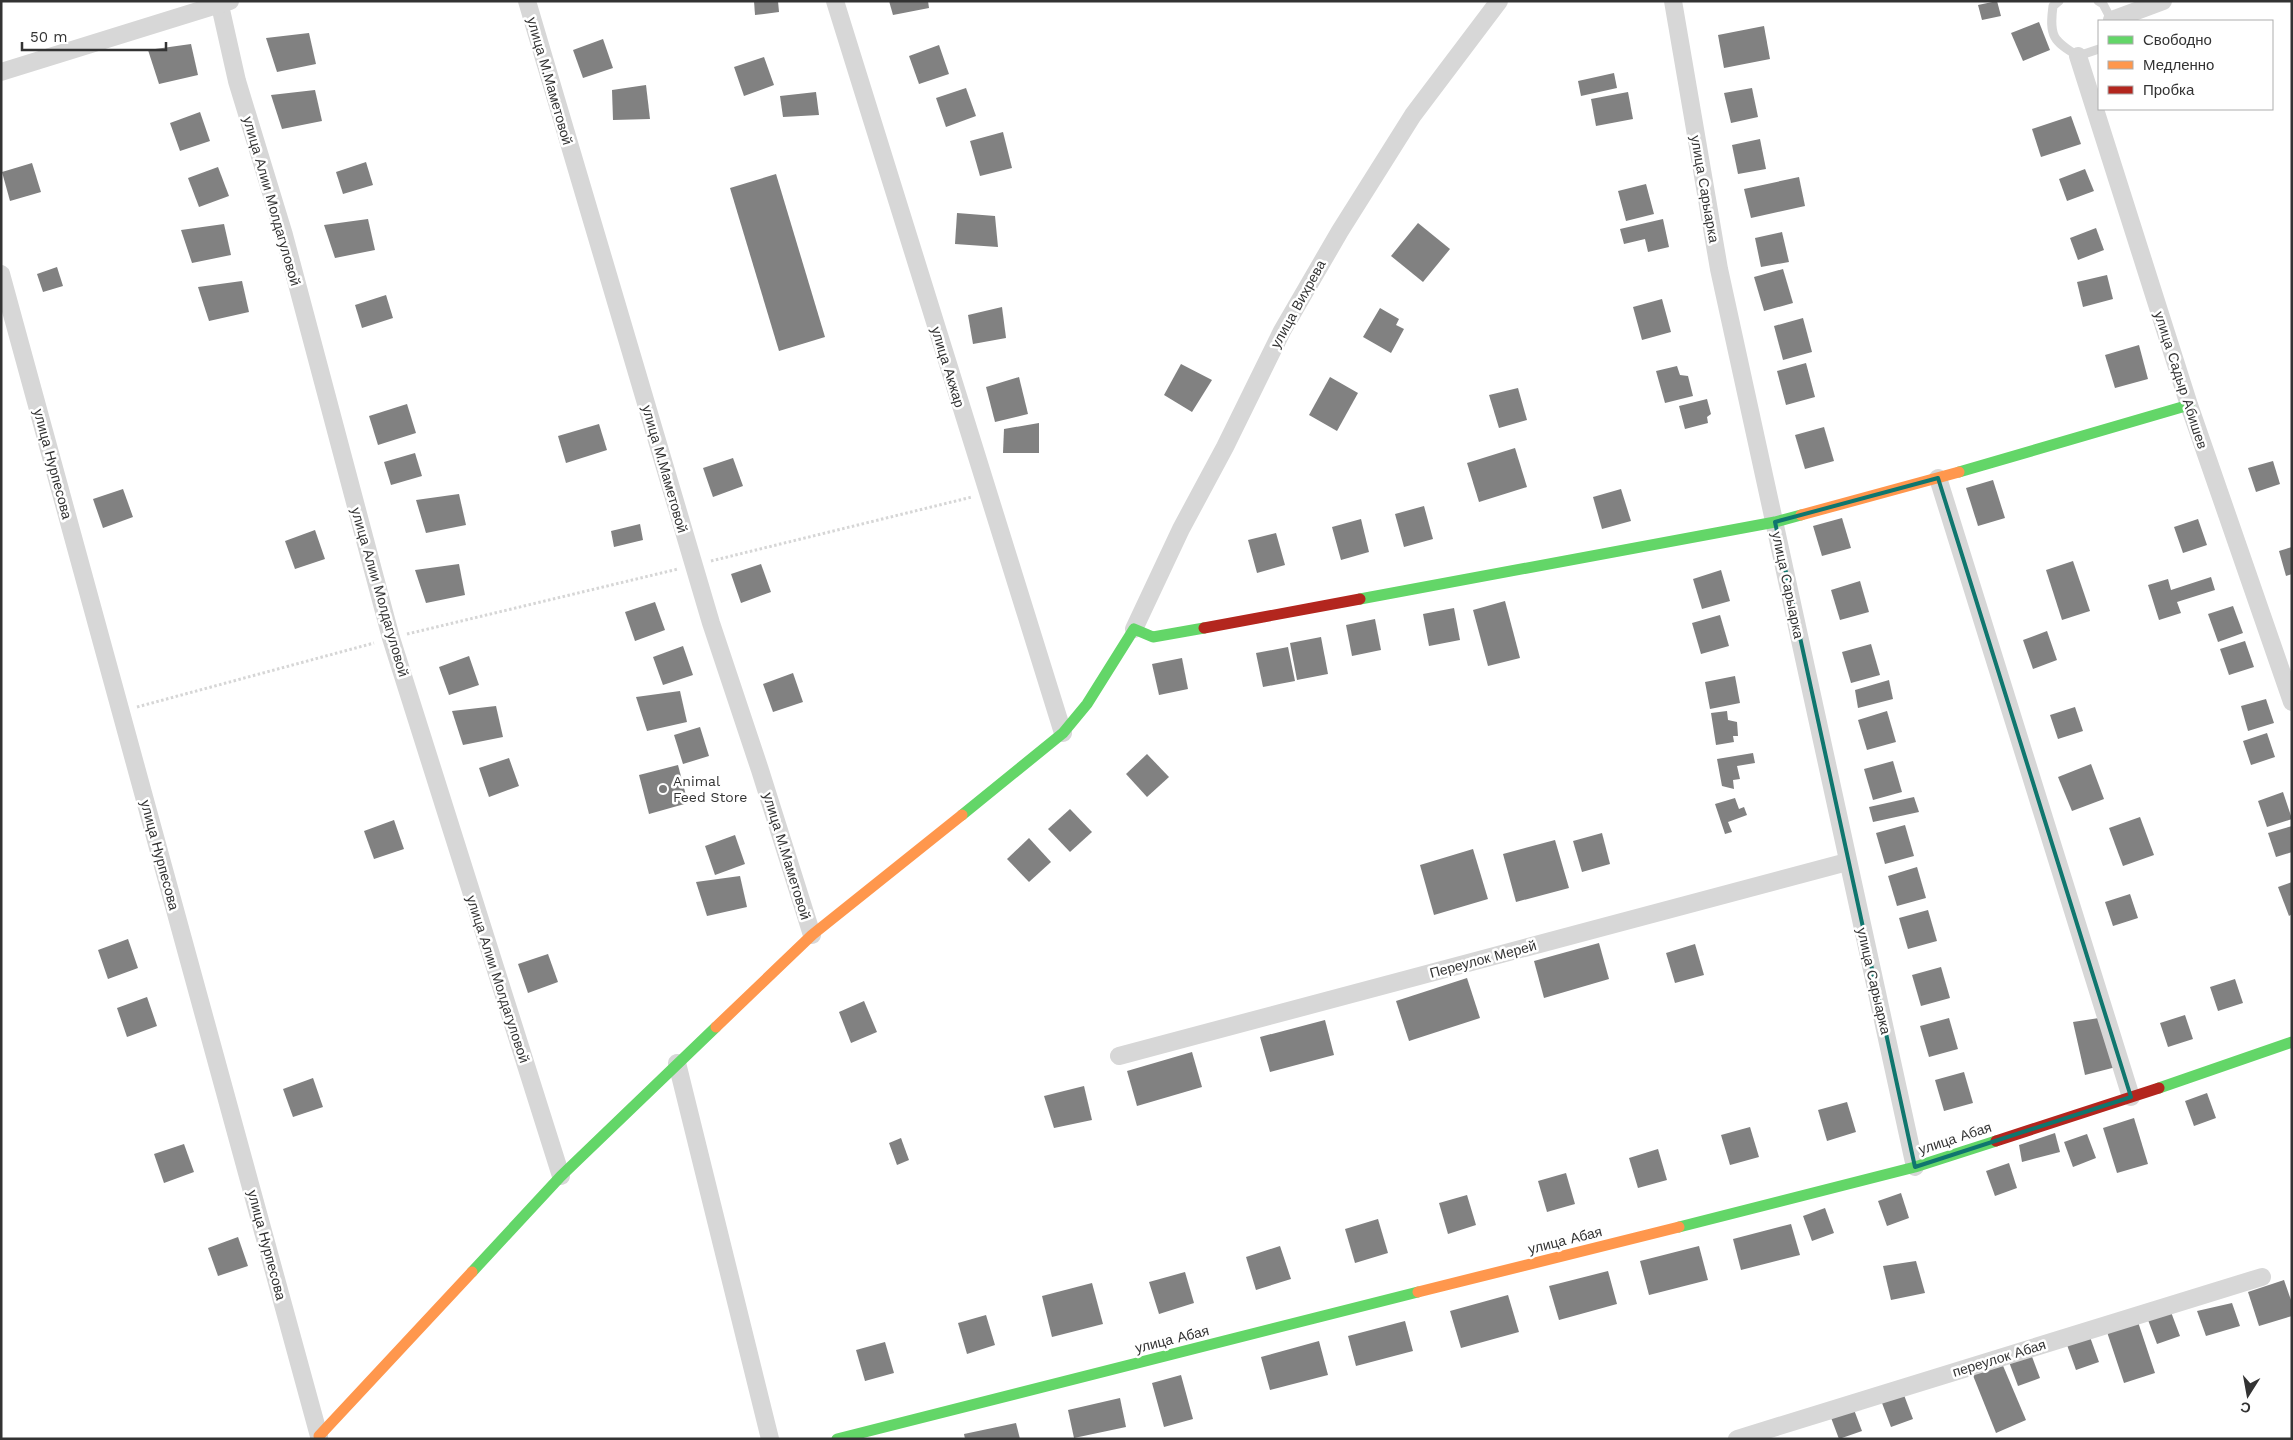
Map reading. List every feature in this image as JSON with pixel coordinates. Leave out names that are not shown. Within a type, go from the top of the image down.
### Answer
[{"type":"street","name":"улица М.Маметовой","points":[[527,1],[694,565],[812,935]]},
{"type":"street","name":"улица Акжар","points":[[835,1],[1063,733]]},
{"type":"street","name":"улица Вихрева","points":[[1134,629],[1181,529],[1225,447],[1282,331],[1335,239],[1413,115],[1498,1]]},
{"type":"street","name":"улица Сарыарка","points":[[1673,1],[1719,269],[1915,1167]]},
{"type":"street","points":[[2112,20],[2163,1]]},
{"type":"street","points":[[1,72],[223,2]]},
{"type":"street","name":"улица Алии Молдагуловой","points":[[223,2],[237,81],[284,234],[391,638],[561,1176]]},
{"type":"street","name":"улица Садыр Абишев","points":[[2078,56],[2189,405],[2292,702]]},
{"type":"street","name":"улица Нурпесова","points":[[1,274],[319,1436]]},
{"type":"street","points":[[319,1436],[561,1176],[812,935],[1063,733],[1088,704],[1134,629],[1153,637],[1774,522],[1938,478],[2189,405]]},
{"type":"street","points":[[1938,478],[2131,1097]]},
{"type":"street","name":"Переулок Мерей","points":[[1119,1056],[1847,862]]},
{"type":"street","name":"улица Абая","points":[[837,1439],[1915,1167],[2131,1097],[2292,1042]]},
{"type":"street","points":[[677,1063],[770,1439]]},
{"type":"street","name":"переулок Абая","points":[[1737,1439],[2262,1277]]},
{"type":"lane","points":[[2059,1],[2053,6],[2051,34],[2060,45],[2078,56],[2098,49]]},
{"type":"lane","points":[[2098,1],[2103,4],[2112,20]]},
{"type":"path","points":[[121,711],[391,638],[987,493]]},
{"type":"highlighted area","points":[[1938,478],[2131,1097],[1915,1167],[1775,522]]},
{"type":"building","points":[[754,1],[778,1],[779,12],[755,15]]},
{"type":"building","points":[[889,1],[928,1],[929,8],[893,15]]},
{"type":"building","points":[[1997,1],[2001,16],[1982,20],[1978,5]]},
{"type":"building","points":[[2039,22],[2050,50],[2023,61],[2011,33]]},
{"type":"building","points":[[1764,26],[1770,59],[1724,68],[1718,35]]},
{"type":"building","points":[[309,33],[316,64],[277,72],[266,38]]},
{"type":"building","points":[[603,39],[613,68],[583,78],[573,50]]},
{"type":"building","points":[[191,44],[198,75],[159,84],[148,50]]},
{"type":"building","points":[[939,45],[949,74],[919,84],[909,56]]},
{"type":"building","points":[[764,57],[774,85],[744,96],[734,67]]},
{"type":"building","points":[[1614,73],[1617,88],[1581,96],[1578,81]]},
{"type":"building","points":[[646,85],[650,119],[613,120],[612,90]]},
{"type":"building","points":[[966,88],[976,116],[946,127],[936,98]]},
{"type":"building","points":[[1752,88],[1758,117],[1731,123],[1724,93]]},
{"type":"building","points":[[315,90],[322,121],[282,129],[271,95]]},
{"type":"building","points":[[816,92],[819,115],[783,117],[780,96]]},
{"type":"building","points":[[1628,92],[1633,119],[1596,126],[1591,99]]},
{"type":"building","points":[[200,112],[210,141],[180,151],[170,123]]},
{"type":"building","points":[[2071,116],[2081,144],[2041,157],[2032,129]]},
{"type":"building","points":[[1003,132],[1012,168],[980,176],[970,141]]},
{"type":"building","points":[[1760,139],[1766,169],[1738,174],[1732,145]]},
{"type":"building","points":[[366,162],[373,185],[343,194],[336,172]]},
{"type":"building","points":[[32,163],[41,192],[10,201],[2,172]]},
{"type":"building","points":[[218,167],[229,196],[199,207],[188,178]]},
{"type":"building","points":[[2085,169],[2094,191],[2067,201],[2059,179]]},
{"type":"building","points":[[776,174],[825,337],[779,351],[730,188]]},
{"type":"building","points":[[1799,177],[1805,206],[1751,218],[1744,189]]},
{"type":"building","points":[[1646,184],[1654,214],[1626,221],[1618,191]]},
{"type":"building","points":[[957,213],[995,216],[998,247],[955,244]]},
{"type":"building","points":[[368,219],[375,250],[335,258],[324,225]]},
{"type":"building","points":[[1663,219],[1669,247],[1648,252],[1645,239],[1624,244],[1620,229]]},
{"type":"building","points":[[1418,223],[1450,249],[1423,282],[1391,256]]},
{"type":"building","points":[[224,224],[231,255],[192,263],[181,230]]},
{"type":"building","points":[[2096,228],[2104,250],[2078,260],[2070,238]]},
{"type":"building","points":[[1782,232],[1789,262],[1761,267],[1755,238]]},
{"type":"building","points":[[57,267],[63,286],[43,292],[37,274]]},
{"type":"building","points":[[1783,269],[1793,303],[1764,311],[1754,277]]},
{"type":"building","points":[[2107,275],[2113,299],[2083,307],[2077,282]]},
{"type":"building","points":[[242,281],[249,312],[209,321],[198,287]]},
{"type":"building","points":[[386,295],[393,318],[362,328],[355,305]]},
{"type":"building","points":[[1662,299],[1671,332],[1642,340],[1633,307]]},
{"type":"building","points":[[1002,307],[1006,338],[973,344],[968,315]]},
{"type":"building","points":[[1380,308],[1399,319],[1396,325],[1404,329],[1391,353],[1363,337]]},
{"type":"building","points":[[1803,318],[1812,352],[1783,360],[1774,326]]},
{"type":"building","points":[[2139,345],[2148,379],[2115,388],[2105,355]]},
{"type":"building","points":[[1806,363],[1815,397],[1786,405],[1777,371]]},
{"type":"building","points":[[1181,364],[1212,380],[1192,412],[1164,395]]},
{"type":"building","points":[[1677,366],[1680,375],[1688,376],[1693,396],[1665,403],[1656,371]]},
{"type":"building","points":[[1019,377],[1028,414],[995,422],[986,387]]},
{"type":"building","points":[[1330,377],[1358,393],[1337,431],[1309,415]]},
{"type":"building","points":[[1518,388],[1527,420],[1499,428],[1489,395]]},
{"type":"building","points":[[1707,399],[1711,414],[1707,417],[1708,423],[1685,429],[1679,406]]},
{"type":"building","points":[[407,404],[416,433],[378,445],[369,416]]},
{"type":"building","points":[[1039,423],[1039,453],[1003,453],[1004,429]]},
{"type":"building","points":[[599,424],[607,450],[566,463],[558,436]]},
{"type":"building","points":[[1824,427],[1834,461],[1805,469],[1795,435]]},
{"type":"building","points":[[1515,448],[1527,487],[1479,502],[1467,463]]},
{"type":"building","points":[[415,453],[422,476],[391,485],[384,462]]},
{"type":"building","points":[[733,458],[743,486],[713,497],[703,468]]},
{"type":"building","points":[[2273,461],[2280,484],[2256,492],[2248,468]]},
{"type":"building","points":[[1993,480],[2005,518],[1978,526],[1966,488]]},
{"type":"building","points":[[123,489],[133,517],[103,528],[93,499]]},
{"type":"building","points":[[1621,489],[1631,521],[1602,529],[1593,497]]},
{"type":"building","points":[[459,494],[466,525],[426,533],[416,500]]},
{"type":"building","points":[[1424,506],[1433,539],[1404,547],[1395,514]]},
{"type":"building","points":[[1842,518],[1851,548],[1822,556],[1813,526]]},
{"type":"building","points":[[1361,519],[1369,552],[1341,560],[1332,527]]},
{"type":"building","points":[[2198,519],[2207,545],[2183,553],[2174,527]]},
{"type":"building","points":[[640,524],[643,540],[614,547],[611,531]]},
{"type":"building","points":[[315,530],[325,559],[295,569],[285,541]]},
{"type":"building","points":[[1276,533],[1285,565],[1257,573],[1248,540]]},
{"type":"building","points":[[2292,547],[2292,574],[2286,576],[2279,551]]},
{"type":"building","points":[[2073,561],[2090,611],[2062,620],[2046,570]]},
{"type":"building","points":[[459,564],[465,595],[426,603],[415,570]]},
{"type":"building","points":[[761,564],[771,592],[741,603],[731,574]]},
{"type":"building","points":[[1721,570],[1730,601],[1702,609],[1693,579]]},
{"type":"building","points":[[2211,577],[2215,590],[2177,602],[2181,613],[2159,620],[2148,585],[2168,579],[2171,590]]},
{"type":"building","points":[[1860,581],[1869,612],[1840,620],[1831,590]]},
{"type":"building","points":[[1505,601],[1520,658],[1488,666],[1473,610]]},
{"type":"building","points":[[655,602],[665,630],[635,641],[625,612]]},
{"type":"building","points":[[2233,606],[2243,633],[2218,642],[2208,614]]},
{"type":"building","points":[[1454,608],[1460,640],[1429,646],[1423,614]]},
{"type":"building","points":[[1720,615],[1729,646],[1701,654],[1692,623]]},
{"type":"building","points":[[1375,619],[1381,650],[1352,656],[1346,625]]},
{"type":"building","points":[[2047,631],[2057,660],[2033,669],[2023,640]]},
{"type":"building","points":[[1321,637],[1328,674],[1297,680],[1290,643]]},
{"type":"building","points":[[2245,641],[2254,667],[2229,675],[2220,649]]},
{"type":"building","points":[[1871,644],[1880,675],[1851,683],[1842,652]]},
{"type":"building","points":[[683,646],[693,675],[663,685],[653,657]]},
{"type":"building","points":[[1288,647],[1295,681],[1263,687],[1256,653]]},
{"type":"building","points":[[469,656],[479,685],[449,695],[439,667]]},
{"type":"building","points":[[1182,658],[1188,689],[1159,695],[1152,664]]},
{"type":"building","points":[[793,673],[803,702],[773,712],[763,684]]},
{"type":"building","points":[[1735,676],[1740,703],[1710,709],[1705,682]]},
{"type":"building","points":[[1889,680],[1893,699],[1858,708],[1855,690]]},
{"type":"building","points":[[680,691],[687,722],[647,731],[636,697]]},
{"type":"building","points":[[2266,699],[2274,723],[2248,731],[2241,706]]},
{"type":"building","points":[[496,706],[503,737],[463,745],[452,711]]},
{"type":"building","points":[[2075,707],[2083,731],[2058,739],[2050,715]]},
{"type":"building","points":[[1727,711],[1728,720],[1737,722],[1738,736],[1733,736],[1734,742],[1716,745],[1711,713]]},
{"type":"building","points":[[1887,711],[1896,742],[1867,750],[1858,720]]},
{"type":"building","points":[[700,727],[709,756],[683,764],[674,735]]},
{"type":"building","points":[[2267,733],[2275,757],[2251,765],[2243,741]]},
{"type":"building","points":[[1753,753],[1755,763],[1737,766],[1740,779],[1733,780],[1734,789],[1722,786],[1717,759]]},
{"type":"building","points":[[1147,754],[1169,777],[1147,797],[1126,774]]},
{"type":"building","points":[[509,758],[519,786],[489,797],[479,768]]},
{"type":"building","points":[[1893,761],[1902,792],[1873,800],[1864,769]]},
{"type":"building","points":[[2091,764],[2104,799],[2072,811],[2058,777]]},
{"type":"building","name":"Animal Feed Store","points":[[678,765],[688,803],[649,814],[639,775]]},
{"type":"building","points":[[2283,792],[2292,819],[2267,827],[2258,801]]},
{"type":"building","points":[[1914,797],[1919,812],[1873,822],[1869,807]]},
{"type":"building","points":[[1735,798],[1739,809],[1744,807],[1747,815],[1728,822],[1732,832],[1725,834],[1715,804]]},
{"type":"building","points":[[1070,809],[1092,832],[1070,852],[1048,829]]},
{"type":"building","points":[[2140,817],[2154,855],[2123,866],[2109,828]]},
{"type":"building","points":[[394,820],[404,849],[374,859],[364,831]]},
{"type":"building","points":[[1905,825],[1914,856],[1885,864],[1876,833]]},
{"type":"building","points":[[2292,826],[2292,852],[2276,857],[2268,833]]},
{"type":"building","points":[[1602,833],[1610,864],[1582,872],[1573,841]]},
{"type":"building","points":[[735,835],[745,864],[715,875],[705,846]]},
{"type":"building","points":[[1029,838],[1051,862],[1029,882],[1007,859]]},
{"type":"building","points":[[1555,840],[1569,888],[1516,902],[1503,854]]},
{"type":"building","points":[[1473,849],[1488,899],[1434,915],[1420,865]]},
{"type":"building","points":[[1917,867],[1926,898],[1897,906],[1888,876]]},
{"type":"building","points":[[740,876],[747,907],[707,916],[696,882]]},
{"type":"building","points":[[2292,882],[2292,914],[2289,916],[2278,887]]},
{"type":"building","points":[[2130,894],[2138,918],[2113,926],[2105,902]]},
{"type":"building","points":[[1928,910],[1937,941],[1908,949],[1899,918]]},
{"type":"building","points":[[128,939],[138,968],[108,979],[98,950]]},
{"type":"building","points":[[1599,943],[1609,979],[1544,998],[1534,961]]},
{"type":"building","points":[[1695,944],[1704,975],[1675,983],[1666,953]]},
{"type":"building","points":[[548,954],[558,982],[528,993],[518,964]]},
{"type":"building","points":[[1941,967],[1950,998],[1921,1006],[1912,975]]},
{"type":"building","points":[[1467,978],[1480,1018],[1409,1041],[1396,1001]]},
{"type":"building","points":[[2235,979],[2243,1003],[2218,1011],[2210,987]]},
{"type":"building","points":[[147,997],[157,1026],[127,1037],[117,1008]]},
{"type":"building","points":[[864,1001],[877,1032],[851,1043],[839,1012]]},
{"type":"building","points":[[2185,1015],[2193,1039],[2168,1047],[2160,1023]]},
{"type":"building","points":[[1949,1018],[1958,1049],[1929,1057],[1920,1026]]},
{"type":"building","points":[[2099,1018],[2116,1067],[2085,1075],[2073,1022]]},
{"type":"building","points":[[1325,1020],[1334,1055],[1270,1072],[1260,1037]]},
{"type":"building","points":[[1192,1052],[1202,1087],[1137,1106],[1127,1071]]},
{"type":"building","points":[[1964,1072],[1973,1103],[1944,1111],[1935,1080]]},
{"type":"building","points":[[313,1078],[323,1107],[293,1117],[283,1089]]},
{"type":"building","points":[[1084,1086],[1092,1120],[1054,1128],[1044,1096]]},
{"type":"building","points":[[2207,1093],[2216,1118],[2194,1126],[2185,1101]]},
{"type":"building","points":[[1847,1102],[1856,1132],[1827,1141],[1818,1110]]},
{"type":"building","points":[[2134,1118],[2148,1164],[2117,1173],[2103,1128]]},
{"type":"building","points":[[1750,1127],[1759,1157],[1730,1165],[1721,1135]]},
{"type":"building","points":[[2055,1133],[2060,1152],[2022,1162],[2019,1145]]},
{"type":"building","points":[[2087,1134],[2096,1158],[2073,1167],[2064,1142]]},
{"type":"building","points":[[901,1138],[909,1160],[897,1165],[889,1143]]},
{"type":"building","points":[[184,1144],[194,1172],[164,1183],[154,1154]]},
{"type":"building","points":[[1658,1149],[1667,1180],[1638,1188],[1629,1158]]},
{"type":"building","points":[[2009,1163],[2017,1188],[1995,1196],[1986,1171]]},
{"type":"building","points":[[1566,1173],[1575,1204],[1547,1212],[1538,1181]]},
{"type":"building","points":[[1901,1193],[1909,1218],[1887,1226],[1878,1201]]},
{"type":"building","points":[[1467,1195],[1476,1225],[1448,1234],[1439,1203]]},
{"type":"building","points":[[1825,1208],[1834,1233],[1812,1241],[1803,1216]]},
{"type":"building","points":[[1378,1219],[1388,1253],[1355,1263],[1345,1229]]},
{"type":"building","points":[[1791,1224],[1800,1255],[1741,1270],[1733,1239]]},
{"type":"building","points":[[238,1237],[248,1266],[218,1276],[208,1248]]},
{"type":"building","points":[[1280,1246],[1291,1279],[1256,1290],[1246,1257]]},
{"type":"building","points":[[1699,1246],[1708,1280],[1649,1295],[1640,1261]]},
{"type":"building","points":[[1916,1261],[1925,1293],[1891,1300],[1883,1266]]},
{"type":"building","points":[[1608,1271],[1617,1304],[1559,1320],[1549,1286]]},
{"type":"building","points":[[1185,1272],[1194,1303],[1159,1314],[1149,1282]]},
{"type":"building","points":[[2284,1280],[2292,1303],[2292,1316],[2259,1326],[2248,1292]]},
{"type":"building","points":[[1092,1283],[1103,1324],[1052,1337],[1042,1296]]},
{"type":"building","points":[[1508,1295],[1519,1332],[1461,1348],[1450,1311]]},
{"type":"building","points":[[2232,1303],[2240,1326],[2206,1336],[2197,1311]]},
{"type":"building","points":[[2171,1312],[2180,1336],[2157,1344],[2148,1320]]},
{"type":"building","points":[[986,1315],[995,1345],[967,1354],[958,1323]]},
{"type":"building","points":[[2137,1319],[2155,1373],[2124,1383],[2106,1329]]},
{"type":"building","points":[[1405,1321],[1413,1351],[1356,1366],[1348,1336]]},
{"type":"building","points":[[2090,1337],[2099,1362],[2076,1370],[2067,1345]]},
{"type":"building","points":[[1319,1341],[1328,1375],[1270,1390],[1261,1357]]},
{"type":"building","points":[[885,1342],[894,1373],[865,1381],[856,1350]]},
{"type":"building","points":[[2031,1354],[2040,1378],[2018,1386],[2009,1362]]},
{"type":"building","points":[[2001,1361],[2026,1420],[1996,1433],[1972,1373]]},
{"type":"building","points":[[1181,1375],[1193,1419],[1164,1427],[1152,1383]]},
{"type":"building","points":[[1904,1395],[1913,1419],[1891,1427],[1882,1403]]},
{"type":"building","points":[[1120,1398],[1126,1427],[1074,1438],[1068,1410]]},
{"type":"building","points":[[1853,1407],[1862,1431],[1839,1439],[1830,1415]]},
{"type":"building","points":[[1016,1423],[1020,1439],[965,1439],[964,1434]]},
{"type":"traffic: fast","points":[[1959,472],[2189,405]]},
{"type":"traffic: fast","points":[[1360,599],[1775,522],[1801,515]]},
{"type":"traffic: fast","points":[[962,815],[1063,733],[1087,704],[1134,629],[1153,637],[1204,628]]},
{"type":"traffic: fast","points":[[472,1272],[561,1176],[716,1027]]},
{"type":"traffic: fast","points":[[2159,1088],[2292,1042]]},
{"type":"traffic: fast","points":[[1679,1227],[1915,1167],[1996,1141]]},
{"type":"traffic: fast","points":[[837,1439],[1418,1292]]},
{"type":"traffic: slow","points":[[1801,515],[1959,472]]},
{"type":"traffic: slow","points":[[716,1027],[812,935],[962,815]]},
{"type":"traffic: slow","points":[[1418,1292],[1679,1227]]},
{"type":"traffic: slow","points":[[319,1436],[472,1272]]},
{"type":"traffic: jam","points":[[1204,628],[1360,599]]},
{"type":"traffic: jam","points":[[1996,1141],[2159,1088]]},
{"type":"place","name":"Animal Feed Store","points":[[663,789]]}]
